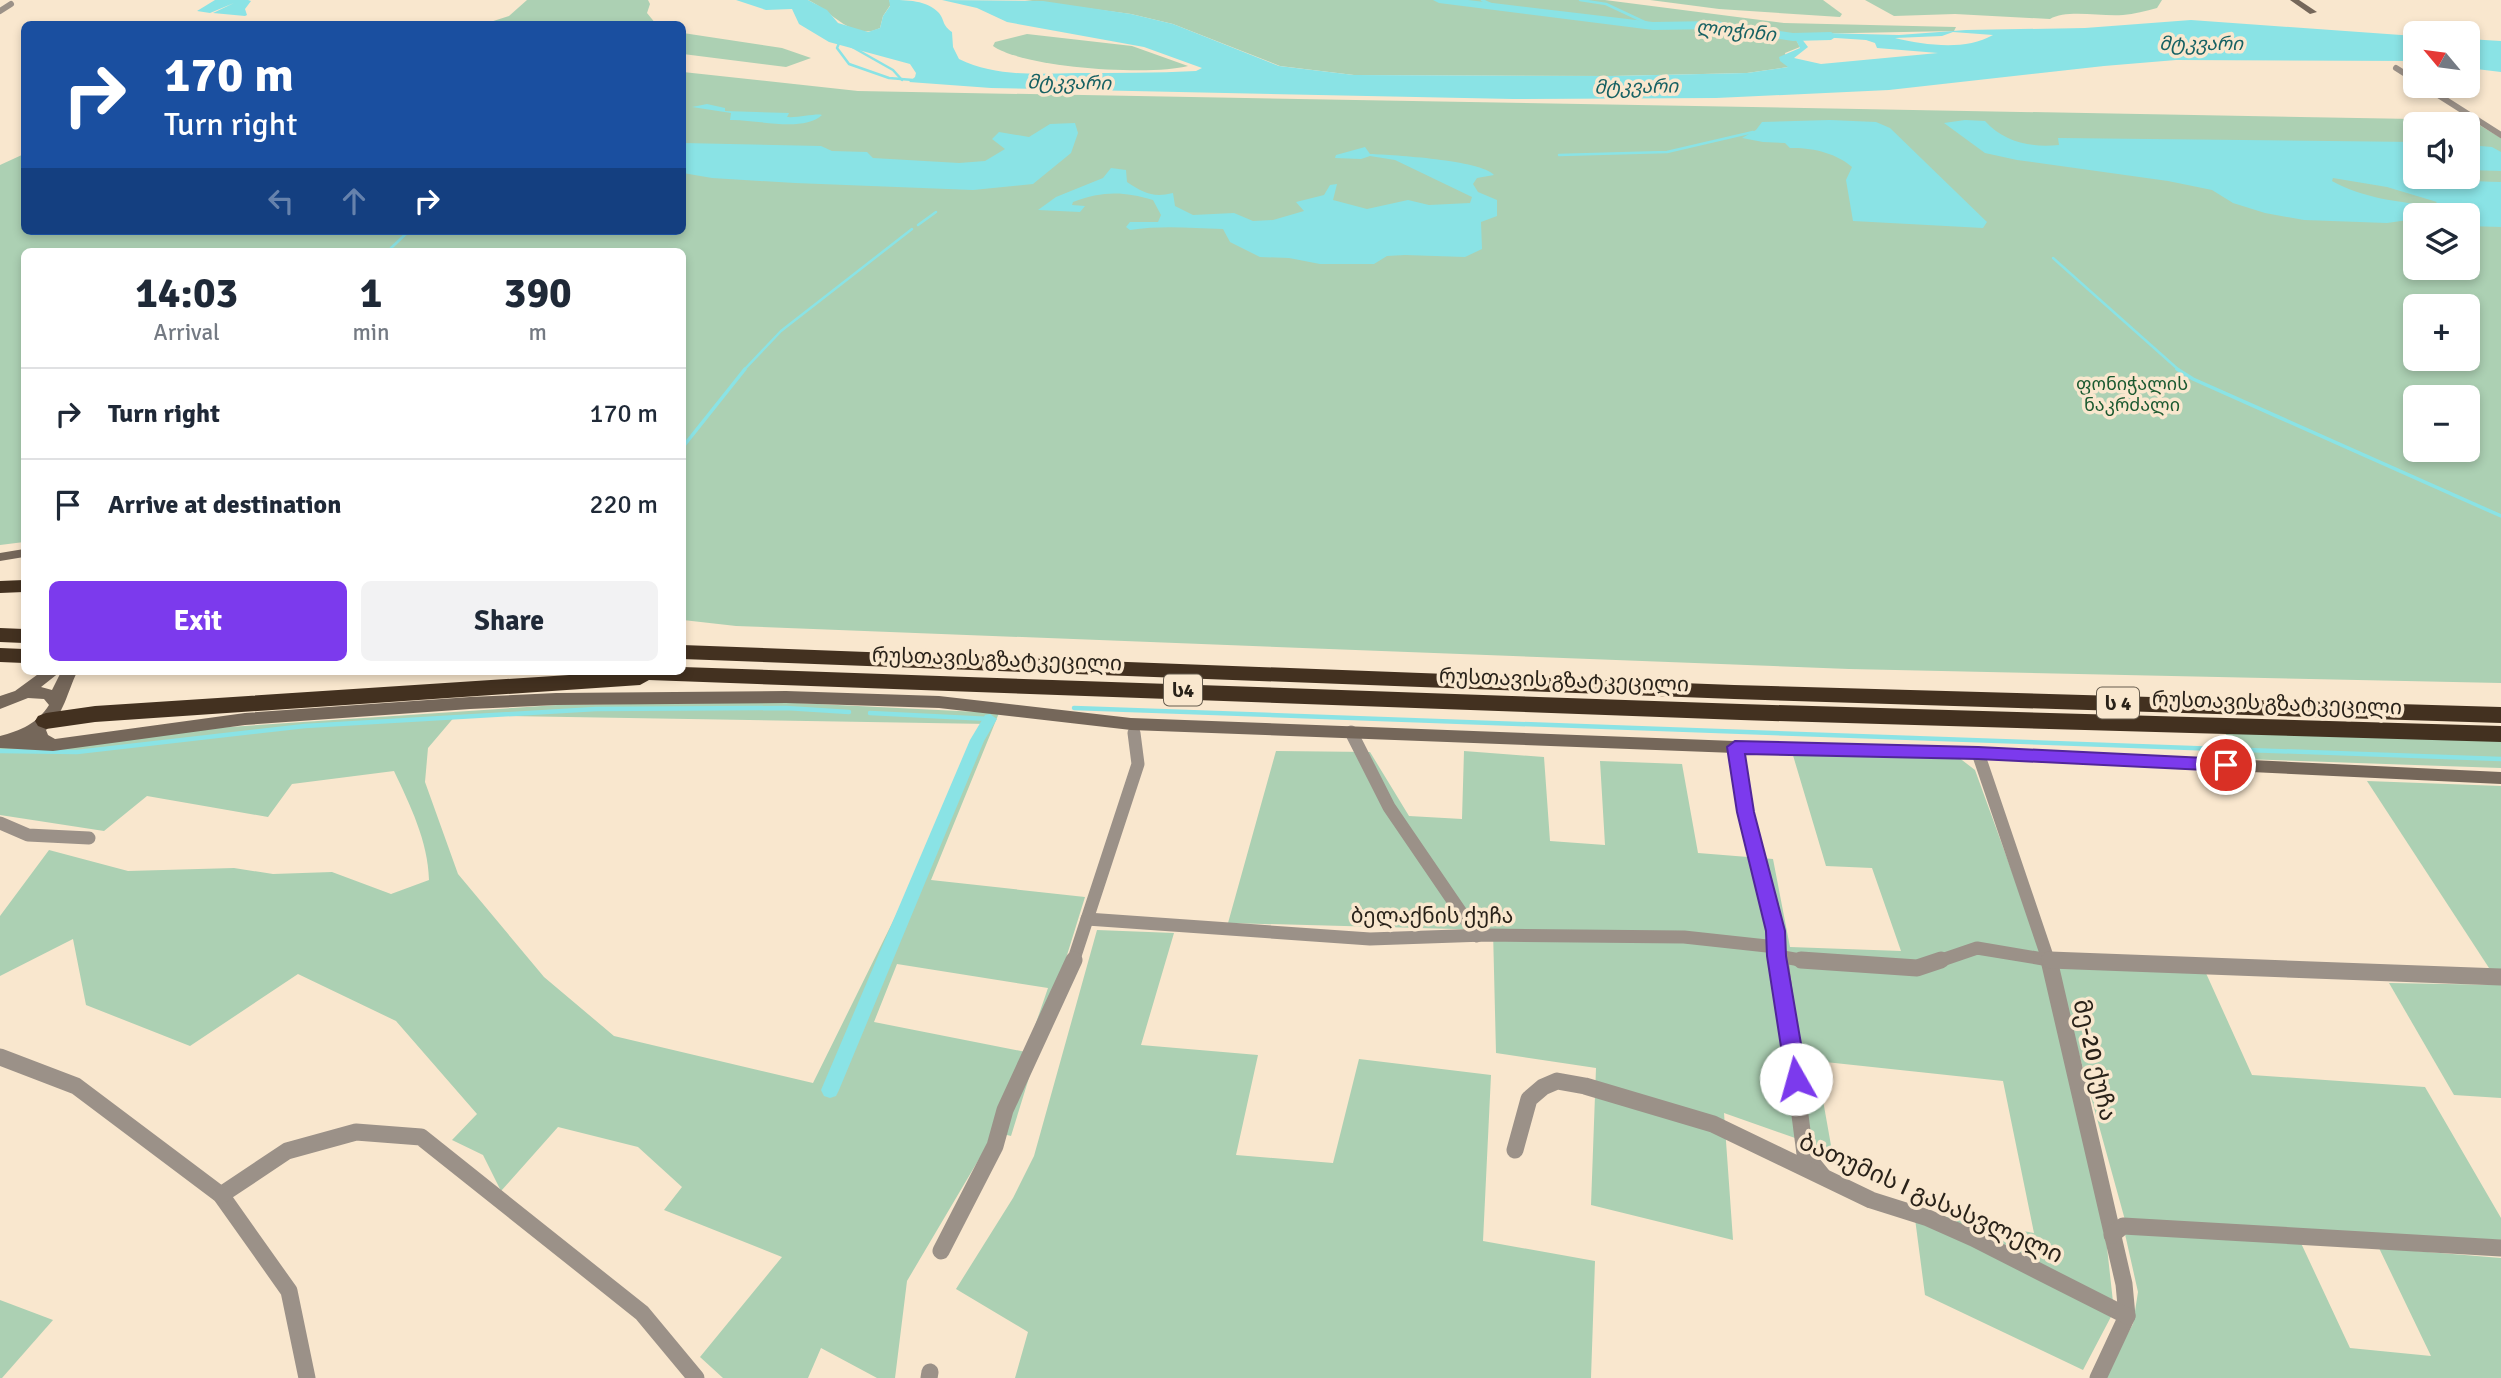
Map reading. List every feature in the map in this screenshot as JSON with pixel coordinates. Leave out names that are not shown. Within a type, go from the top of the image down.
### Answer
[{"type":"highway","points":[[0,587],[21,586]]},
{"type":"highway","points":[[0,635],[21,636]]},
{"type":"highway","name":"რუსთავის გზატკეცილი","points":[[686,651],[1737,702],[2501,734]]},
{"type":"highway","points":[[0,655],[21,656]]},
{"type":"highway","name":"რუსთავის გზატკეცილი","points":[[686,674],[1737,702],[2501,715]]},
{"type":"highway","points":[[42,724],[94,714],[591,680],[721,675]]},
{"type":"street","points":[[2294,0],[2313,12]]},
{"type":"street","points":[[0,5],[11,4],[0,11]]},
{"type":"street","points":[[2396,68],[2403,72]]},
{"type":"street","points":[[2443,98],[2501,135]]},
{"type":"street","points":[[0,557],[21,554]]},
{"type":"street","points":[[7,699],[47,675]]},
{"type":"street","points":[[0,742],[42,724],[57,705],[56,699],[68,675]]},
{"type":"street","points":[[7,699],[41,692],[51,694],[56,699]]},
{"type":"street","points":[[0,742],[53,745],[245,719],[470,703],[693,696],[939,702],[1131,724],[1735,747],[1978,753],[2501,778]]},
{"type":"street","points":[[42,724],[42,739],[53,745]]},
{"type":"street","points":[[1351,732],[1389,807],[1477,936]]},
{"type":"street","points":[[941,1251],[995,1146],[1005,1110],[1072,965],[1138,764],[1134,733]]},
{"type":"street","points":[[1735,747],[1745,812],[1776,931],[1805,1154],[1826,1180]]},
{"type":"street","name":"მე-20 ქუჩა","points":[[1978,753],[2049,960],[2124,1284],[2127,1315]]},
{"type":"street","points":[[0,823],[28,835],[89,838]]},
{"type":"street","name":"ბელაქნის ქუჩა","points":[[1087,919],[1370,939],[1477,936],[1684,937],[1777,952],[1813,962],[1917,968],[1977,948],[2049,960],[2501,977]]},
{"type":"street","points":[[0,1057],[76,1086],[221,1195],[289,1291],[307,1378]]},
{"type":"street","name":"ბათუმის I გასასვლელი","points":[[1515,1150],[1528,1099],[1543,1087],[1557,1081],[1585,1086],[1713,1124],[1871,1200],[1928,1218],[2127,1315]]},
{"type":"street","points":[[221,1195],[286,1151],[356,1132],[421,1136],[642,1313],[696,1378]]},
{"type":"street","points":[[2112,1235],[2123,1226],[2501,1248]]},
{"type":"street","points":[[2098,1378],[2127,1315]]},
{"type":"green space","points":[[527,0],[648,0],[650,4],[647,13],[654,21],[493,21],[509,16]]},
{"type":"green space","points":[[808,0],[889,0],[891,4],[883,16],[880,28],[860,31],[842,23]]},
{"type":"green space","points":[[1025,0],[1605,0],[1784,23],[1956,27],[1954,31],[1802,34],[1795,38],[1800,47],[1785,53],[1788,67],[1747,73],[1611,76],[1354,75],[1280,66],[1173,24],[1131,14]]},
{"type":"green space","points":[[1650,0],[1823,0],[1842,14],[1840,17],[1719,9]]},
{"type":"green space","points":[[1865,0],[2162,0],[2157,8],[2131,14],[2066,14],[2050,19],[1955,14],[1894,16]]},
{"type":"green space","points":[[686,33],[782,48],[811,58],[786,67],[686,54]]},
{"type":"green space","points":[[1027,34],[1132,46],[1188,66],[1146,70],[1088,68],[1031,60],[993,46],[995,42]]},
{"type":"green space","name":"ფონიჭალის ნაკრძალი","points":[[686,72],[858,91],[2403,119],[2403,189],[2480,189],[2480,125],[2501,138],[2501,683],[1849,669],[736,626],[686,620],[686,248],[21,248],[21,542],[0,545],[0,165],[21,155],[21,235],[686,235]]},
{"type":"green space","points":[[777,702],[999,713],[931,880],[1085,897],[1011,1136],[995,1132],[907,1281],[895,1378],[877,1378],[821,1348],[808,1378],[723,1378],[700,1357],[782,1257],[664,1210],[682,1187],[638,1147],[558,1127],[501,1191],[483,1155],[452,1140],[477,1114],[396,1021],[298,974],[190,1046],[86,1005],[73,939],[0,976],[0,916],[49,850],[128,871],[234,868],[273,874],[332,872],[391,894],[429,880],[422,837],[394,771],[292,784],[268,817],[147,796],[104,831],[0,815],[0,748],[185,730],[557,705]],"holes":[[[456,715],[989,724],[990,725],[813,1083],[614,1036],[544,977],[458,874],[425,782],[428,748]],[[897,964],[1048,988],[1026,1052],[874,1022]]]},
{"type":"green space","points":[[2225,733],[2501,740],[2501,768],[2242,759]]},
{"type":"green space","points":[[1276,751],[1370,752],[1409,816],[1462,819],[1464,751],[1544,757],[1550,841],[1605,845],[1600,761],[1682,764],[1698,853],[1773,859],[1790,947],[1901,951],[1872,868],[1826,866],[1792,752],[1958,757],[1975,770],[2047,968],[2102,1202],[2114,1311],[2083,1370],[1925,1295],[1914,1211],[2034,1233],[2003,1081],[1816,1061],[1832,1151],[1724,1113],[1733,1240],[1591,1205],[1596,1068],[1496,1053],[1493,930],[1228,923]]},
{"type":"green space","points":[[2367,781],[2501,786],[2501,972],[2491,971]]},
{"type":"green space","points":[[1097,930],[1174,933],[1141,1045],[1258,1055],[1236,1155],[1333,1163],[1359,1059],[1491,1075],[1483,1241],[1595,1261],[1591,1378],[1015,1378],[1028,1332],[956,1289],[1013,1198],[1034,1156]]},
{"type":"green space","points":[[2055,967],[2205,971],[2252,1075],[2425,1087],[2501,1218],[2501,1240],[2125,1220]]},
{"type":"green space","points":[[2389,983],[2501,985],[2501,1098],[2454,1095]]},
{"type":"green space","points":[[2125,1234],[2300,1241],[2350,1348],[2431,1356],[2379,1248],[2501,1258],[2501,1378],[2102,1378],[2133,1324],[2138,1292]]},
{"type":"green space","points":[[0,1300],[53,1320],[2,1378],[0,1378]]},
{"type":"water","points":[[215,0],[251,1],[245,9],[245,16],[213,13],[234,3],[210,13],[197,11]]},
{"type":"water","name":"მტკვარი","points":[[736,0],[808,0],[827,10],[838,23],[868,32],[880,28],[883,16],[890,6],[889,0],[929,5],[939,13],[952,32],[953,47],[959,59],[987,69],[1032,74],[1181,72],[1202,68],[1144,47],[1007,22],[977,8],[942,0],[1043,1],[1131,14],[1173,24],[1279,66],[1354,75],[1611,76],[1747,73],[1788,67],[1779,57],[1800,48],[1795,38],[1823,33],[1899,35],[1966,30],[2085,28],[2191,20],[2403,35],[2403,61],[2176,60],[1889,90],[1716,98],[1513,99],[991,88],[909,82],[916,73],[910,64],[829,42],[799,24],[792,9],[766,10]],"holes":[[[1953,32],[1993,35],[1958,45],[1919,43],[1895,38],[1942,36]],[[1801,38],[1866,40],[1875,43],[1877,48],[1938,53],[1821,64],[1794,58],[1808,47]]]},
{"type":"water","points":[[2480,40],[2501,41],[2501,72],[2480,69]]},
{"type":"water","points":[[707,104],[725,108],[725,111],[789,113],[787,117],[822,115],[803,123],[778,124],[730,120],[731,113],[692,107]]},
{"type":"water","points":[[1985,121],[2009,139],[2038,145],[2059,145],[2058,138],[2403,142],[2403,189],[2480,189],[2480,181],[2501,182],[2501,227],[2480,226],[2480,203],[2436,203],[2387,187],[2333,178],[2332,181],[2356,192],[2407,203],[2403,203],[2403,221],[2387,223],[2304,220],[2265,213],[2233,203],[2212,190],[1985,153],[1944,123]]},
{"type":"water","points":[[1762,122],[1876,122],[1890,128],[1987,222],[1983,228],[1853,221],[1846,180],[1852,167],[1846,162],[1823,152],[1790,148],[1785,143],[1742,138],[1756,130]]},
{"type":"water","points":[[1075,123],[1078,133],[1071,153],[1033,184],[973,190],[795,183],[712,178],[686,174],[686,143],[821,146],[832,151],[867,152],[873,158],[959,163],[985,161],[1005,149],[992,139],[999,132],[1029,137],[1050,124]]},
{"type":"water","points":[[2480,146],[2492,147],[2501,152],[2501,171],[2480,170]]},
{"type":"water","points":[[1365,147],[1370,154],[1455,162],[1486,170],[1494,175],[1477,178],[1473,184],[1478,192],[1497,200],[1497,216],[1481,222],[1482,249],[1465,257],[1405,255],[1387,256],[1374,264],[1320,264],[1289,258],[1260,257],[1230,242],[1223,229],[1165,227],[1130,230],[1126,227],[1130,222],[1158,222],[1161,215],[1153,200],[1132,195],[1103,194],[1073,202],[1072,205],[1085,206],[1080,212],[1038,210],[1056,197],[1103,178],[1111,168],[1126,170],[1127,182],[1144,192],[1154,195],[1173,193],[1175,206],[1193,215],[1234,213],[1253,221],[1273,220],[1304,211],[1296,202],[1324,195],[1330,185],[1337,184],[1333,200],[1367,209],[1408,200],[1429,205],[1470,203],[1472,197],[1395,160],[1370,156],[1361,159],[1335,158],[1336,155]]},
{"type":"waterway","name":"ლოჭინი","points":[[1439,0],[1653,26],[1716,25],[1793,37],[1831,36]]},
{"type":"waterway","name":"ლოჭინი","points":[[1482,0],[1501,9]]},
{"type":"waterway","points":[[1580,0],[1606,4],[1653,26]]},
{"type":"waterway","points":[[840,41],[837,48],[849,64],[889,78],[901,79]]},
{"type":"waterway","points":[[847,44],[893,70],[901,79]]},
{"type":"waterway","points":[[901,79],[913,80]]},
{"type":"waterway","points":[[1559,155],[1667,152],[1753,132]]},
{"type":"waterway","points":[[918,225],[936,212]]},
{"type":"waterway","points":[[743,371],[781,331],[912,229]]},
{"type":"waterway","points":[[391,248],[405,235]]},
{"type":"waterway","points":[[2053,258],[2180,371]]},
{"type":"waterway","points":[[686,443],[745,369]]},
{"type":"waterway","points":[[2180,371],[2193,379],[2501,516]]},
{"type":"waterway","points":[[0,751],[77,752],[305,726],[596,709],[786,708],[849,712]]},
{"type":"waterway","points":[[1074,708],[2501,759]]},
{"type":"waterway","points":[[870,713],[990,719]]},
{"type":"waterway","points":[[830,1090],[977,740],[990,719]]},
{"type":"route","points":[[1796,1079],[1777,956],[1776,931],[1745,812],[1735,747],[1978,753],[2226,765]]}]
